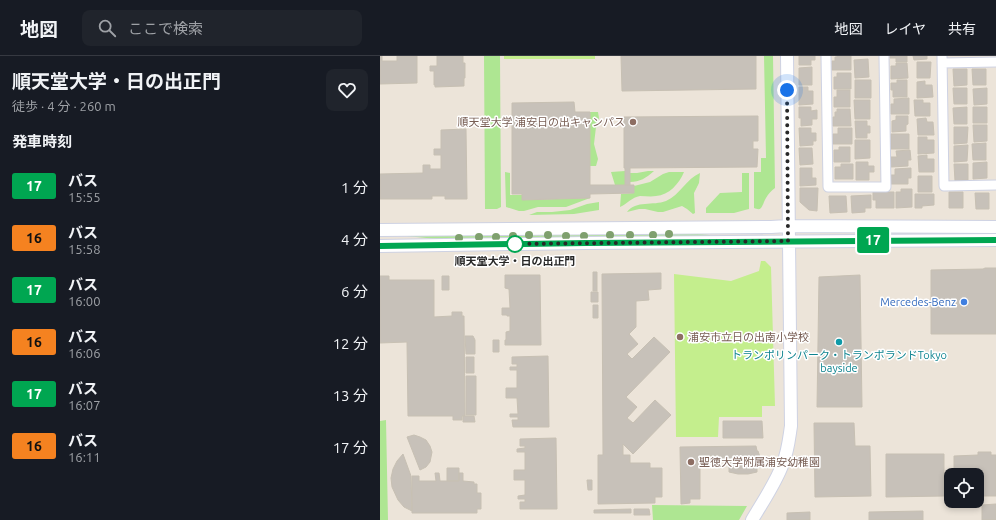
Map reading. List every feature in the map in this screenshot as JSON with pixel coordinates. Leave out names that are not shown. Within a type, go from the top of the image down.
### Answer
[{"type":"street","points":[[752,520],[777,478],[783,464],[787,451],[791,426],[786,56]]},
{"type":"street","points":[[826,56],[828,187],[886,187],[884,56]]},
{"type":"street","points":[[996,62],[942,60],[944,186],[996,185]]},
{"type":"street","points":[[380,230],[788,226],[996,227]]},
{"type":"street","points":[[380,246],[996,240]]},
{"type":"green space","points":[[484,56],[500,56],[501,207],[497,209],[485,209]]},
{"type":"green space","points":[[504,56],[595,56],[595,59],[504,59]]},
{"type":"green space","points":[[764,56],[773,56],[775,188],[768,195],[761,208],[758,209],[754,208],[754,172],[761,172],[761,158],[766,158]]},
{"type":"green space","points":[[590,112],[598,112],[599,118],[596,127],[594,144],[598,159],[596,166],[590,166]]},
{"type":"green space","points":[[625,171],[625,185],[615,185],[611,172]]},
{"type":"green space","points":[[654,171],[643,179],[630,182],[630,173]]},
{"type":"green space","points":[[505,172],[510,173],[510,195],[522,195],[522,200],[590,198],[566,207],[538,207],[519,211],[506,207]]},
{"type":"green space","points":[[669,172],[684,172],[676,185],[665,194],[656,196],[640,196],[632,199],[620,207],[621,194],[634,193],[634,186],[650,182]]},
{"type":"green space","points":[[700,173],[699,183],[694,193],[695,213],[693,214],[682,206],[663,212],[639,209],[627,212],[635,206],[666,201]]},
{"type":"green space","points":[[742,173],[749,173],[749,209],[734,213],[706,213],[706,208],[720,193],[742,192]]},
{"type":"green space","points":[[599,202],[599,210],[574,214],[529,215],[537,212],[570,210],[587,204]]},
{"type":"green space","points":[[673,232],[710,235],[710,237],[447,240],[406,236],[406,235]]},
{"type":"green space","points":[[761,261],[765,261],[771,267],[775,406],[762,406],[762,417],[719,417],[718,437],[676,437],[674,274],[731,281],[759,271]]},
{"type":"green space","points":[[386,420],[388,520],[380,520],[380,421]]},
{"type":"green space","points":[[652,505],[747,506],[739,520],[653,520]]},
{"type":"building","points":[[380,56],[382,56],[382,61],[397,61],[397,56],[417,56],[417,83],[380,84]]},
{"type":"building","points":[[437,56],[463,56],[463,63],[465,63],[464,86],[435,87],[434,71],[430,71],[430,66],[437,66]]},
{"type":"building","points":[[621,56],[756,56],[756,89],[622,91]]},
{"type":"building","points":[[799,56],[815,56],[815,60],[811,60],[811,65],[799,65]]},
{"type":"building","points":[[851,56],[851,70],[832,70],[832,61],[835,61],[835,57]]},
{"type":"building","points":[[890,56],[907,56],[907,62],[896,62],[896,58],[890,58]]},
{"type":"building","points":[[913,56],[927,56],[927,59],[914,60]]},
{"type":"building","points":[[868,59],[869,77],[855,78],[854,60]]},
{"type":"building","points":[[917,62],[931,62],[930,78],[917,78]]},
{"type":"building","points":[[896,63],[907,63],[908,78],[891,79],[891,66],[896,66]]},
{"type":"building","points":[[812,67],[812,85],[799,85],[799,68]]},
{"type":"building","points":[[953,69],[967,69],[967,85],[954,86]]},
{"type":"building","points":[[972,69],[986,69],[986,85],[973,85]]},
{"type":"building","points":[[837,73],[851,73],[851,89],[834,89],[834,77],[837,77]]},
{"type":"building","points":[[855,80],[871,80],[871,98],[855,98]]},
{"type":"building","points":[[897,80],[907,80],[907,97],[893,97],[891,83],[897,83]]},
{"type":"building","points":[[925,81],[925,85],[932,85],[933,97],[917,98],[917,82]]},
{"type":"building","points":[[799,87],[808,87],[808,91],[813,91],[813,104],[799,105]]},
{"type":"building","points":[[953,88],[967,88],[967,104],[954,104]]},
{"type":"building","points":[[987,88],[987,104],[974,105],[973,89]]},
{"type":"building","points":[[837,90],[850,90],[850,107],[834,107],[834,97],[837,97]]},
{"type":"building","points":[[909,98],[909,114],[891,114],[891,104],[894,104],[894,99]]},
{"type":"building","points":[[854,100],[870,100],[870,119],[855,119]]},
{"type":"building","points":[[914,100],[923,100],[923,103],[930,103],[930,116],[915,116]]},
{"type":"building","points":[[574,102],[575,112],[590,112],[590,185],[634,185],[634,193],[590,194],[590,198],[522,200],[522,194],[512,194],[512,103]]},
{"type":"building","points":[[799,107],[811,107],[811,111],[817,110],[817,119],[812,119],[812,125],[801,126]]},
{"type":"building","points":[[967,107],[967,124],[954,124],[953,108]]},
{"type":"building","points":[[973,107],[987,107],[987,123],[973,123]]},
{"type":"building","points":[[837,109],[850,109],[851,126],[833,126],[833,117],[835,117],[835,112],[837,112]]},
{"type":"building","points":[[758,116],[758,141],[753,141],[753,149],[758,149],[757,167],[630,168],[630,185],[625,185],[624,117]]},
{"type":"building","points":[[896,116],[908,116],[906,131],[892,132],[892,121],[896,120]]},
{"type":"building","points":[[926,118],[927,122],[933,122],[934,135],[918,135],[917,119]]},
{"type":"building","points":[[855,121],[867,121],[867,126],[870,126],[870,133],[867,133],[867,138],[856,138]]},
{"type":"building","points":[[973,125],[987,125],[987,141],[974,142]]},
{"type":"building","points":[[954,127],[968,127],[967,143],[954,144]]},
{"type":"building","points":[[799,128],[811,128],[811,133],[816,133],[816,141],[813,141],[813,145],[800,146]]},
{"type":"building","points":[[838,128],[852,128],[852,144],[833,144],[833,134],[838,134]]},
{"type":"building","points":[[466,129],[467,199],[445,199],[445,196],[432,196],[432,199],[380,199],[380,174],[423,173],[423,165],[430,165],[430,169],[441,169],[441,155],[434,155],[434,149],[441,149],[441,130]]},
{"type":"building","points":[[891,134],[909,134],[909,149],[891,149]]},
{"type":"building","points":[[918,137],[927,137],[927,140],[934,140],[934,153],[918,154]]},
{"type":"building","points":[[855,140],[870,140],[870,158],[855,159]]},
{"type":"building","points":[[986,143],[986,160],[973,160],[972,144]]},
{"type":"building","points":[[968,145],[967,161],[954,162],[954,146]]},
{"type":"building","points":[[839,147],[850,147],[850,162],[834,162],[834,150],[839,150]]},
{"type":"building","points":[[799,148],[812,148],[813,164],[800,165]]},
{"type":"building","points":[[910,150],[911,160],[908,160],[908,166],[891,167],[891,157],[897,157],[896,151]]},
{"type":"building","points":[[927,155],[927,159],[934,159],[934,172],[919,172],[918,156]]},
{"type":"building","points":[[856,162],[868,162],[868,166],[874,166],[874,172],[869,172],[869,180],[856,180]]},
{"type":"building","points":[[987,162],[987,178],[973,179],[973,163]]},
{"type":"building","points":[[841,164],[853,164],[853,179],[835,179],[835,167],[841,167]]},
{"type":"building","points":[[954,164],[968,164],[968,180],[955,181]]},
{"type":"building","points":[[800,168],[812,168],[812,178],[816,178],[816,185],[800,186]]},
{"type":"building","points":[[911,168],[911,178],[908,178],[908,184],[891,184],[891,175],[895,175],[895,169]]},
{"type":"building","points":[[918,176],[932,176],[932,192],[918,192]]},
{"type":"building","points":[[800,188],[818,188],[817,211],[809,210],[800,202]]},
{"type":"building","points":[[901,189],[912,189],[912,207],[896,208],[896,192],[901,192]]},
{"type":"building","points":[[873,192],[894,192],[894,208],[876,208],[876,200],[873,200]]},
{"type":"building","points":[[949,192],[963,192],[963,208],[949,208]]},
{"type":"building","points":[[975,193],[989,193],[989,209],[976,209]]},
{"type":"building","points":[[915,194],[934,194],[934,205],[915,208]]},
{"type":"building","points":[[871,195],[871,208],[865,208],[865,212],[852,213],[851,196]]},
{"type":"building","points":[[829,196],[846,196],[847,212],[830,213]]},
{"type":"building","name":"Mercedes-Benz","points":[[996,268],[996,334],[931,334],[931,270]]},
{"type":"building","points":[[593,272],[597,272],[597,291],[593,291]]},
{"type":"building","points":[[661,273],[661,289],[648,290],[649,300],[636,301],[636,327],[629,334],[638,344],[627,354],[632,359],[654,337],[670,352],[626,397],[637,407],[627,418],[633,423],[655,400],[671,415],[633,454],[623,444],[623,455],[630,455],[630,463],[650,463],[650,468],[662,468],[662,497],[655,497],[655,503],[598,504],[598,455],[603,455],[602,274]]},
{"type":"building","points":[[505,275],[540,275],[541,345],[505,345],[506,332],[510,331],[510,316],[502,315],[502,308],[510,308],[509,289],[505,288]]},
{"type":"building","name":"トランポリンパーク・トランポランドTokyo bayside","points":[[860,275],[862,407],[817,407],[819,277]]},
{"type":"building","points":[[380,276],[389,276],[389,280],[434,280],[434,317],[452,316],[452,312],[462,312],[462,316],[464,316],[465,416],[462,416],[462,420],[453,420],[453,416],[408,416],[407,342],[380,343]]},
{"type":"building","points":[[442,276],[449,276],[449,290],[442,290]]},
{"type":"building","points":[[591,292],[598,292],[598,302],[591,302]]},
{"type":"building","points":[[593,305],[598,305],[598,318],[593,318]]},
{"type":"building","points":[[465,336],[473,336],[475,340],[475,354],[466,354]]},
{"type":"building","points":[[493,340],[499,340],[499,352],[493,352]]},
{"type":"building","points":[[548,356],[549,427],[513,427],[512,420],[518,420],[518,417],[510,417],[510,414],[518,414],[517,398],[506,398],[506,388],[517,388],[517,370],[510,370],[510,367],[517,367],[517,364],[512,364],[512,357]]},
{"type":"building","points":[[466,357],[474,357],[474,373],[466,373]]},
{"type":"building","points":[[466,376],[476,376],[476,415],[466,415]]},
{"type":"building","points":[[463,416],[474,416],[475,422],[463,422]]},
{"type":"building","points":[[723,421],[762,421],[763,438],[723,438]]},
{"type":"building","points":[[814,423],[854,423],[855,446],[870,446],[871,496],[815,497]]},
{"type":"building","points":[[414,435],[426,440],[432,452],[430,462],[426,467],[420,470],[407,437]]},
{"type":"building","points":[[556,438],[557,509],[520,509],[520,502],[525,502],[525,499],[518,499],[518,496],[525,495],[525,480],[514,480],[514,470],[525,470],[525,452],[517,452],[517,449],[525,448],[525,446],[520,446],[520,439]]},
{"type":"building","points":[[756,446],[760,457],[757,472],[748,474],[729,472],[729,462],[722,461],[719,456],[700,456],[700,499],[690,499],[690,503],[681,504],[680,447]]},
{"type":"building","points":[[978,452],[991,452],[991,455],[996,455],[996,496],[984,496],[984,468],[954,468],[954,456],[978,455]]},
{"type":"building","points":[[403,454],[411,476],[412,511],[404,507],[398,500],[392,487],[391,478],[393,469]]},
{"type":"building","points":[[886,454],[944,454],[944,496],[886,497]]},
{"type":"building","points":[[447,468],[459,468],[459,481],[447,481]]},
{"type":"building","points":[[435,473],[439,473],[440,481],[459,481],[459,473],[463,473],[463,481],[474,482],[474,484],[477,484],[477,493],[481,493],[481,509],[477,509],[477,513],[412,513],[412,476],[419,476],[419,481],[436,481]]},
{"type":"building","points":[[587,480],[592,480],[592,490],[588,490]]},
{"type":"building","points":[[996,504],[996,520],[982,520],[982,508],[984,508],[984,505]]},
{"type":"building","points":[[631,509],[631,513],[594,513],[594,510]]},
{"type":"building","points":[[634,509],[649,509],[650,515],[634,515]]},
{"type":"building","points":[[923,511],[923,520],[869,520],[869,512]]},
{"type":"building","points":[[810,512],[810,520],[787,520],[787,513]]},
{"type":"bus line","name":"17","points":[[380,246],[855,240],[996,240]]},
{"type":"place","name":"順天堂大学 浦安日の出キャンパス","points":[[633,122]]},
{"type":"place","name":"順天堂大学・日の出正門","points":[[515,244]]},
{"type":"place","name":"Mercedes-Benz","points":[[964,302]]},
{"type":"place","name":"浦安市立日の出南小学校","points":[[680,337]]},
{"type":"place","name":"トランポリンパーク・トランポランドTokyo bayside","points":[[839,342]]},
{"type":"place","name":"聖徳大学附属浦安幼稚園","points":[[691,462]]},
{"type":"route","points":[[515,244],[788,241],[787,90]]}]
